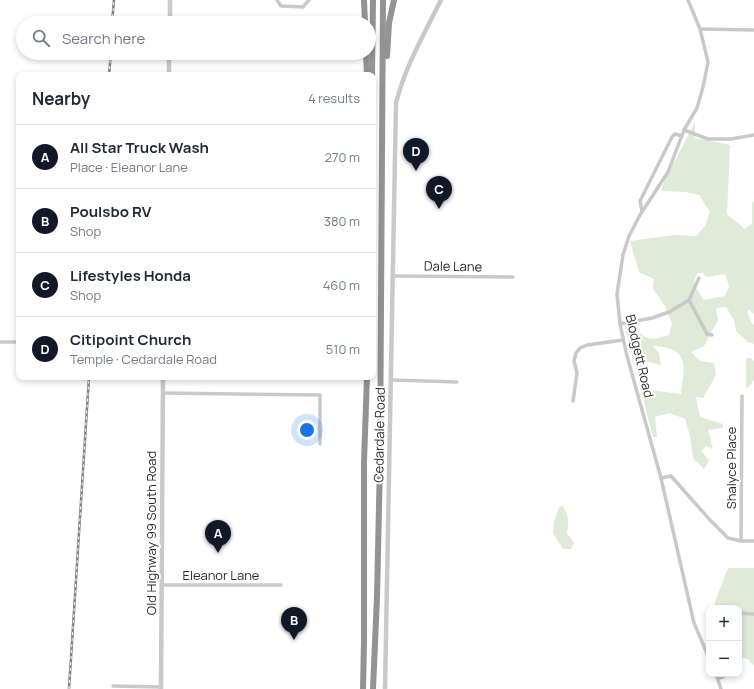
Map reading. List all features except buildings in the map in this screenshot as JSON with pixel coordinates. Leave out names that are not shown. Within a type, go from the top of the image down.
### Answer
[{"type":"highway","points":[[364,0],[365,16]]},
{"type":"highway","points":[[373,0],[373,16]]},
{"type":"highway","points":[[373,689],[380,461],[383,0]]},
{"type":"highway","points":[[383,110],[390,23],[394,0]]},
{"type":"highway","points":[[366,60],[366,72]]},
{"type":"highway","points":[[372,60],[372,72]]},
{"type":"highway","points":[[362,689],[364,628],[364,461],[367,380]]},
{"type":"street","points":[[170,0],[170,16]]},
{"type":"street","points":[[277,0],[280,6],[285,7],[304,7],[309,0]]},
{"type":"street","name":"Cedardale Road","points":[[385,689],[396,103],[400,86],[408,65],[441,0]]},
{"type":"street","name":"Blodgett Road","points":[[688,0],[700,28],[708,62],[698,104],[684,130],[668,172],[642,211],[629,236],[623,254],[617,294],[623,340],[661,478],[694,623],[706,651]]},
{"type":"street","points":[[700,28],[754,30]]},
{"type":"street","points":[[169,60],[169,72]]},
{"type":"street","points":[[684,130],[708,139],[731,140],[754,134]]},
{"type":"street","points":[[642,211],[640,201],[672,137],[675,134],[682,136]]},
{"type":"street","name":"Dale Lane","points":[[393,276],[513,277]]},
{"type":"street","points":[[620,324],[652,318],[669,312],[689,300],[699,278]]},
{"type":"street","points":[[689,300],[707,334],[712,335]]},
{"type":"street","points":[[573,401],[577,372],[574,360],[576,353],[580,348],[587,345],[623,340]]},
{"type":"street","points":[[0,342],[16,342]]},
{"type":"street","name":"Old Highway 99 South Road","points":[[161,688],[163,380]]},
{"type":"street","points":[[391,380],[457,382]]},
{"type":"street","points":[[163,393],[320,395],[320,444]]},
{"type":"street","name":"Shalyce Place","points":[[741,541],[742,396]]},
{"type":"street","points":[[661,478],[671,476],[728,538],[741,541],[754,541]]},
{"type":"street","name":"Eleanor Lane","points":[[162,585],[281,585]]},
{"type":"street","points":[[742,613],[754,614]]},
{"type":"street","points":[[721,677],[718,679],[722,689]]},
{"type":"street","points":[[113,686],[161,688]]},
{"type":"green space","points":[[695,122],[695,138],[730,145],[727,214],[745,229],[752,223],[752,204],[754,201],[754,314],[749,310],[747,312],[754,325],[754,344],[748,342],[736,331],[734,320],[726,307],[716,308],[718,320],[704,346],[691,352],[700,361],[714,363],[716,375],[703,398],[696,397],[700,417],[723,424],[723,428],[708,430],[713,449],[706,446],[701,451],[709,460],[704,469],[693,458],[690,436],[685,419],[670,413],[655,417],[657,437],[653,437],[625,327],[632,326],[641,334],[652,339],[669,335],[672,324],[665,306],[653,289],[654,279],[639,272],[630,241],[674,235],[696,236],[705,226],[710,212],[699,195],[685,192],[661,191],[664,182]],"holes":[[[697,273],[703,273],[707,277],[725,274],[729,286],[725,296],[703,300],[694,283]],[[653,346],[665,347],[674,350],[679,354],[683,367],[681,394],[648,390],[640,360],[661,365],[659,353]]]},
{"type":"green space","points":[[746,358],[751,358],[754,361],[754,380],[749,387],[746,388]]},
{"type":"green space","points":[[562,506],[568,519],[567,533],[574,543],[571,549],[563,549],[553,533],[554,522],[559,507]]},
{"type":"green space","points":[[728,568],[754,568],[754,666],[748,659],[742,658],[742,605],[715,605]]},
{"type":"railway","points":[[113,16],[114,0]]},
{"type":"railway","points":[[109,72],[110,60]]},
{"type":"railway","points":[[69,689],[89,380]]},
{"type":"place","name":"Citipoint Church","points":[[416,171]]},
{"type":"place","name":"Lifestyles Honda","points":[[439,209]]},
{"type":"place","name":"All Star Truck Wash","points":[[218,553]]},
{"type":"place","name":"Poulsbo RV","points":[[294,640]]}]
